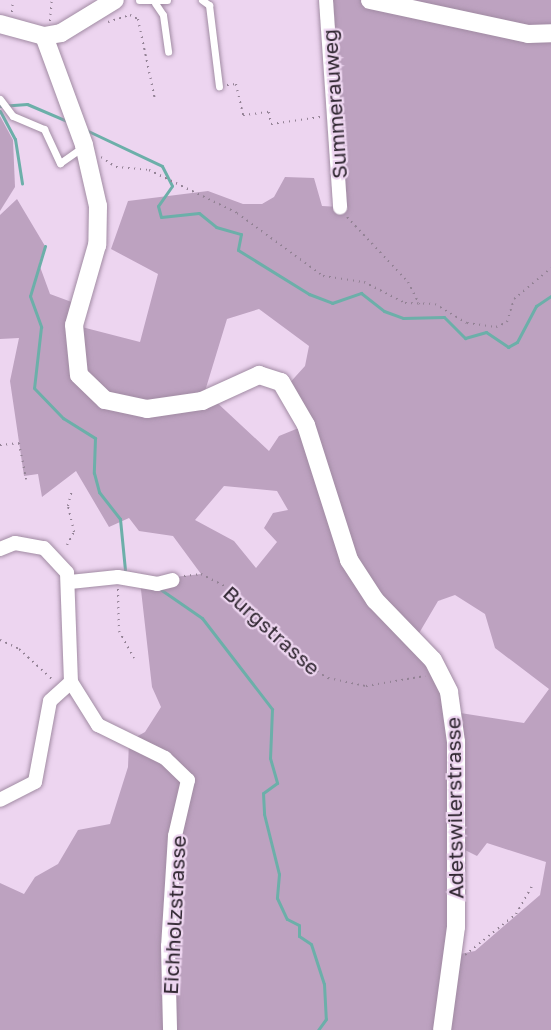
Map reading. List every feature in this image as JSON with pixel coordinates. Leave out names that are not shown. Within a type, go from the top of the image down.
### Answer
[{"type":"street","points":[[0,24],[42,28],[96,13],[115,0]]},
{"type":"street","name":"Summerauweg","points":[[326,0],[340,208]]},
{"type":"street","points":[[370,0],[528,34],[551,33]]},
{"type":"street","name":"Adetswilerstrasse","points":[[42,28],[91,148],[99,226],[74,325],[79,375],[105,400],[147,409],[202,401],[259,375],[281,382],[306,425],[349,560],[375,600],[439,669],[454,712],[456,742],[455,955],[438,1029]]},
{"type":"street","points":[[0,549],[15,543],[44,548],[64,566],[70,582],[65,684],[50,701],[35,782],[0,800]]},
{"type":"street","points":[[70,582],[118,577],[157,584],[173,580]]},
{"type":"street","name":"Eichholzstrasse","points":[[65,684],[98,725],[165,758],[188,780],[175,836],[168,946],[170,1030]]},
{"type":"lane","points":[[139,0],[154,3],[167,0]]},
{"type":"lane","points":[[202,0],[209,5],[223,85]]},
{"type":"lane","points":[[154,3],[163,15],[168,52]]},
{"type":"lane","points":[[2,101],[13,116],[44,129],[60,163],[91,148]]},
{"type":"path","points":[[12,10],[13,0]]},
{"type":"path","points":[[51,18],[52,0]]},
{"type":"path","points":[[96,13],[103,24],[130,15],[138,19],[155,100]]},
{"type":"path","points":[[0,14],[22,16]]},
{"type":"path","points":[[42,28],[57,21]]},
{"type":"path","points":[[223,85],[236,84],[243,116],[269,112],[271,124],[320,117]]},
{"type":"path","points":[[91,148],[116,167],[139,166],[237,213],[322,276],[364,282],[390,299],[435,304],[467,323],[496,327],[510,318],[518,295],[551,268]]},
{"type":"path","points":[[340,208],[408,282],[419,304]]},
{"type":"path","points":[[0,445],[19,443],[26,479]]},
{"type":"path","points":[[67,545],[74,532],[68,506],[72,490]]},
{"type":"path","name":"Burgstrasse","points":[[173,580],[189,575],[213,578],[302,662],[336,681],[385,685],[439,669]]},
{"type":"path","points":[[118,586],[119,631],[134,658]]},
{"type":"path","points":[[0,640],[27,655],[65,684]]},
{"type":"path","points":[[455,955],[465,955],[487,940],[516,914],[533,885]]},
{"type":"shaded area","points":[[326,0],[551,0],[551,1030],[0,1030],[0,883],[24,894],[35,877],[58,864],[78,830],[110,824],[128,767],[129,741],[145,732],[161,707],[152,687],[140,581],[201,574],[173,536],[139,531],[129,518],[109,527],[76,471],[42,497],[38,474],[24,476],[10,381],[19,338],[0,339],[0,215],[17,199],[45,246],[39,264],[50,294],[77,304],[74,325],[140,342],[158,274],[111,249],[128,201],[208,191],[243,204],[262,204],[274,197],[285,177],[314,178],[322,206],[340,207]],"holes":[[[259,309],[309,346],[305,366],[286,387],[306,425],[279,436],[269,451],[212,398],[202,401],[227,319]],[[224,486],[277,491],[288,510],[273,513],[264,528],[277,542],[256,568],[234,541],[195,520]],[[455,595],[485,614],[495,648],[549,689],[524,723],[454,712],[415,640],[438,601]],[[487,843],[546,862],[540,895],[475,951],[455,955],[453,844],[477,856]]]},
{"type":"shaded area","points":[[0,116],[13,140],[15,187],[0,211]]},
{"type":"waterway","points":[[0,106],[27,104],[67,121]]},
{"type":"waterway","points":[[0,111],[15,139],[22,183]]},
{"type":"waterway","points":[[86,130],[162,166],[172,186],[158,206],[161,217],[199,213],[216,227],[241,234],[238,250],[309,294],[332,303],[361,293],[384,311],[403,318],[444,317],[465,338],[486,332],[508,347],[517,342],[536,306],[551,296]]},
{"type":"waterway","points":[[45,246],[30,296],[41,327],[34,388],[63,418],[95,438],[94,473],[99,492],[120,519],[125,570]]},
{"type":"waterway","points":[[160,589],[202,618],[272,709],[270,758],[277,783],[263,793],[264,814],[279,874],[277,898],[287,919],[299,925],[299,936],[311,944],[324,984],[326,1019],[318,1030]]}]
